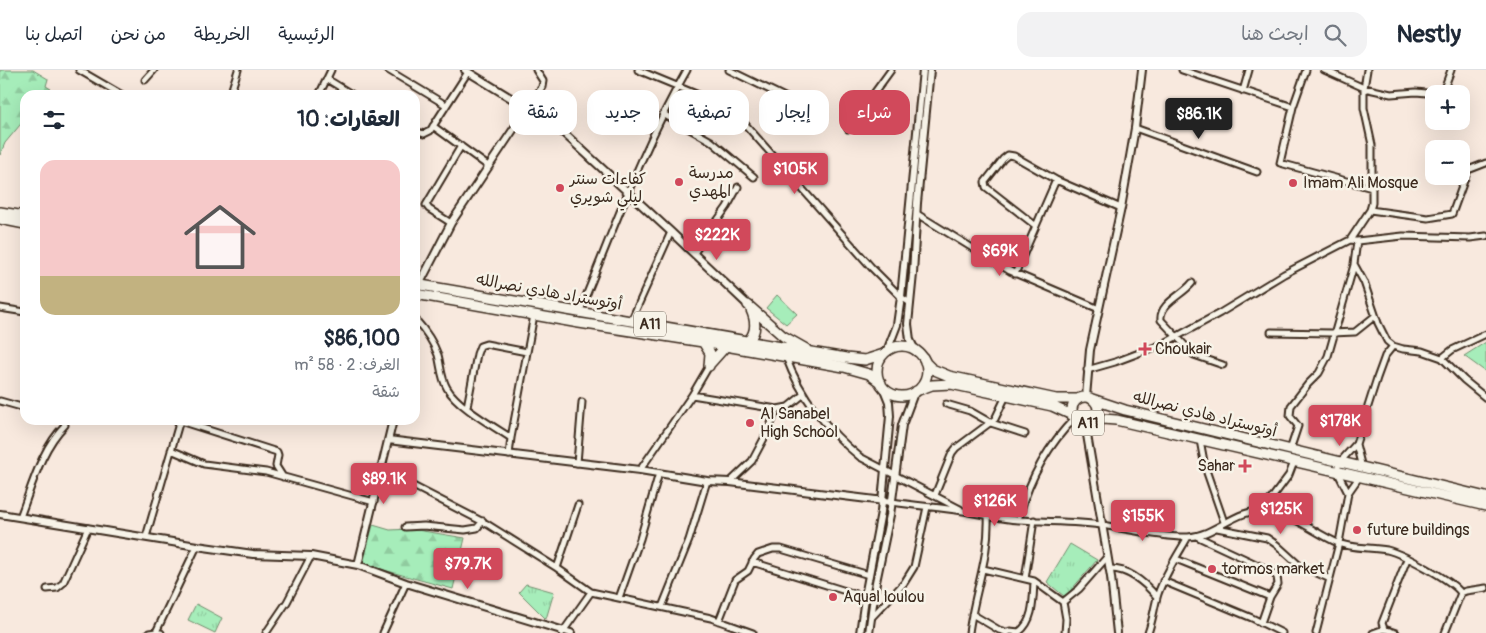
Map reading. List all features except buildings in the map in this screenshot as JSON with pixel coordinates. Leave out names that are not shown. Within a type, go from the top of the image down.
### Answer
[{"type":"highway","points":[[0,212],[20,215]]},
{"type":"highway","points":[[0,219],[20,223]]},
{"type":"highway","name":"أوتوستراد هادي نصرالله","points":[[420,292],[631,321],[859,360],[869,359],[902,346],[911,348],[921,355],[925,362],[935,371],[949,376],[1056,399],[1085,398],[1125,410],[1290,451],[1338,467]]},
{"type":"highway","name":"أوتوستراد هادي نصرالله","points":[[420,292],[534,315],[856,369],[869,374],[890,392],[898,395],[906,395],[932,385],[947,383],[977,388],[1052,406],[1074,417]]},
{"type":"highway","points":[[748,306],[753,314],[755,326],[753,334],[748,341]]},
{"type":"highway","points":[[748,306],[782,336],[816,353]]},
{"type":"highway","points":[[703,342],[710,353],[709,366]]},
{"type":"highway","points":[[709,366],[726,346]]},
{"type":"highway","points":[[882,385],[878,376],[878,368],[880,361],[886,353]]},
{"type":"highway","points":[[915,392],[926,376],[925,362]]},
{"type":"highway","name":"A11","points":[[1085,398],[1097,404],[1098,410],[1096,417],[1088,422],[1079,422],[1074,417],[1072,408],[1085,398]]},
{"type":"highway","name":"أوتوستراد هادي نصرالله","points":[[1088,422],[1112,419],[1294,462],[1338,467],[1486,497]]},
{"type":"highway","name":"أوتوستراد هادي نصرالله","points":[[1361,472],[1486,506]]},
{"type":"street","points":[[79,70],[113,90]]},
{"type":"street","points":[[145,80],[154,70]]},
{"type":"street","points":[[232,90],[238,70]]},
{"type":"street","points":[[321,90],[331,70]]},
{"type":"street","points":[[388,70],[446,105]]},
{"type":"street","points":[[536,70],[543,81],[540,90]]},
{"type":"street","points":[[638,70],[713,101],[737,115],[849,243],[901,297],[910,303]]},
{"type":"street","points":[[579,313],[663,114],[688,70]]},
{"type":"street","points":[[729,70],[770,90]]},
{"type":"street","points":[[876,90],[891,70]]},
{"type":"street","points":[[886,353],[897,325],[901,297],[923,70]]},
{"type":"street","points":[[916,352],[910,340],[908,330],[916,214],[930,70]]},
{"type":"street","points":[[1085,398],[1090,350],[1121,208],[1135,128],[1142,70]]},
{"type":"street","points":[[1182,70],[1293,106]]},
{"type":"street","points":[[1243,91],[1249,70]]},
{"type":"street","points":[[1306,70],[1293,106],[1280,162],[1372,188]]},
{"type":"street","points":[[1324,70],[1364,88],[1391,94],[1416,92],[1437,94],[1445,86],[1451,70]]},
{"type":"street","points":[[1087,370],[1150,350],[1177,337],[1284,274],[1350,240],[1370,210],[1372,145],[1365,117],[1364,88],[1367,70]]},
{"type":"street","points":[[420,133],[424,134],[430,131],[466,71],[509,97]]},
{"type":"street","points":[[327,79],[345,90]]},
{"type":"street","points":[[663,114],[711,141],[754,177]]},
{"type":"street","points":[[433,126],[488,166]]},
{"type":"street","points":[[1135,128],[1257,172]]},
{"type":"street","points":[[420,283],[451,223],[509,135]]},
{"type":"street","points":[[565,135],[629,192],[748,306]]},
{"type":"street","points":[[451,223],[426,205],[461,146]]},
{"type":"street","points":[[1036,226],[986,187],[985,182],[1002,159],[1008,155],[1014,156],[1056,180],[1121,208]]},
{"type":"street","points":[[1370,210],[1428,218],[1452,214],[1468,170],[1486,163]]},
{"type":"street","points":[[1015,274],[1056,180]]},
{"type":"street","points":[[694,253],[738,187]]},
{"type":"street","points":[[916,214],[992,262],[1015,274],[1099,309]]},
{"type":"street","points":[[631,321],[671,232]]},
{"type":"street","points":[[1350,240],[1357,241],[1403,236],[1463,238],[1486,236]]},
{"type":"street","points":[[1290,451],[1298,426],[1290,416],[1291,406],[1322,369],[1335,334],[1354,264],[1357,241]]},
{"type":"street","points":[[1354,264],[1364,282],[1384,336],[1393,346],[1422,351],[1442,358],[1486,398]]},
{"type":"street","points":[[1192,283],[1170,302],[1160,314],[1161,320],[1194,355],[1223,364]]},
{"type":"street","points":[[0,308],[20,311]]},
{"type":"street","points":[[509,455],[534,315]]},
{"type":"street","points":[[1272,332],[1335,334],[1357,331],[1375,316]]},
{"type":"street","points":[[420,326],[434,346],[448,390],[467,407],[511,438]]},
{"type":"street","points":[[1442,358],[1452,350],[1486,334]]},
{"type":"street","points":[[467,407],[480,346],[486,344],[527,352]]},
{"type":"street","points":[[1348,493],[1338,467],[1356,444],[1385,356],[1393,346]]},
{"type":"street","points":[[786,357],[804,394],[822,419],[850,449],[860,457],[963,511]]},
{"type":"street","points":[[640,470],[692,395],[709,366]]},
{"type":"street","points":[[860,633],[879,526],[890,416],[889,402],[882,385]]},
{"type":"street","points":[[870,633],[876,582],[892,502],[902,425],[915,392]]},
{"type":"street","points":[[692,395],[777,409],[788,407],[804,394]]},
{"type":"street","points":[[935,495],[952,453],[956,448],[991,423],[999,412],[1006,396]]},
{"type":"street","points":[[0,401],[20,407]]},
{"type":"street","points":[[577,463],[582,402]]},
{"type":"street","points":[[946,404],[970,411],[991,423],[1025,434]]},
{"type":"street","points":[[730,482],[752,461],[777,409]]},
{"type":"street","points":[[1018,520],[1024,498],[1033,478],[1074,417]]},
{"type":"street","points":[[1088,422],[1117,633]]},
{"type":"street","points":[[20,517],[46,452],[58,431],[65,425]]},
{"type":"street","points":[[146,538],[178,425]]},
{"type":"street","points":[[195,425],[277,452],[276,466],[283,477]]},
{"type":"street","points":[[358,565],[382,470],[391,425]]},
{"type":"street","points":[[388,440],[640,470],[707,481],[730,482],[963,511],[1018,520],[1101,525],[1139,532],[1188,537],[1207,533],[1224,522],[1244,514],[1263,510],[1286,516],[1339,543],[1388,550],[1442,577],[1461,593]]},
{"type":"street","points":[[1200,440],[1206,467],[1224,522]]},
{"type":"street","points":[[1316,633],[1339,543],[1348,493],[1361,472],[1356,444]]},
{"type":"street","points":[[171,450],[204,464],[247,469],[283,477],[374,502]]},
{"type":"street","points":[[1263,510],[1289,475],[1294,462]]},
{"type":"street","points":[[382,470],[483,521],[591,592],[718,621],[753,633]]},
{"type":"street","points":[[619,598],[640,539],[659,473]]},
{"type":"street","points":[[662,607],[689,540],[707,481]]},
{"type":"street","points":[[557,568],[578,506]]},
{"type":"street","points":[[871,617],[904,583],[914,567],[927,507]]},
{"type":"street","points":[[0,514],[253,554],[311,556],[358,565],[406,583],[571,633]]},
{"type":"street","points":[[969,633],[983,569],[988,515]]},
{"type":"street","points":[[1025,579],[1034,520]]},
{"type":"street","points":[[405,526],[465,530],[477,528],[483,521]]},
{"type":"street","points":[[47,589],[57,588],[63,583],[88,528]]},
{"type":"street","points":[[1217,528],[1267,538],[1299,564],[1330,579]]},
{"type":"street","points":[[1196,536],[1273,572],[1278,584],[1270,597],[1261,623]]},
{"type":"street","points":[[1148,633],[1163,581],[1188,537]]},
{"type":"street","points":[[149,633],[158,632],[197,546]]},
{"type":"street","points":[[718,621],[735,580],[746,574],[755,556],[763,551],[780,549],[869,575]]},
{"type":"street","points":[[274,633],[267,631],[287,602],[311,556]]},
{"type":"street","points":[[1063,602],[1079,590],[1107,557]]},
{"type":"street","points":[[1176,559],[1270,597]]},
{"type":"street","points":[[1384,629],[1382,625],[1383,619],[1407,559]]},
{"type":"street","points":[[752,562],[865,597]]},
{"type":"street","points":[[983,569],[1034,581],[1063,602],[1066,633]]},
{"type":"street","points":[[1109,569],[1124,571],[1131,575],[1150,588],[1157,597]]},
{"type":"street","points":[[972,614],[1006,633],[1020,632],[1028,623],[1034,581]]},
{"type":"street","points":[[1163,581],[1282,633]]},
{"type":"street","points":[[382,633],[406,583]]},
{"type":"street","points":[[1446,633],[1461,593],[1486,588]]},
{"type":"street","points":[[562,631],[591,592]]},
{"type":"street","points":[[1374,633],[1384,629],[1396,633]]},
{"type":"green space","points":[[0,70],[33,70],[48,79],[46,86],[51,89],[20,90],[20,125],[5,143],[0,155]]},
{"type":"green space","points":[[777,295],[797,314],[786,324],[766,308]]},
{"type":"green space","points":[[1486,342],[1486,372],[1464,356]]},
{"type":"green space","points":[[373,525],[390,530],[411,529],[465,538],[453,589],[362,564]]},
{"type":"green space","points":[[1070,544],[1097,560],[1065,597],[1047,582]]},
{"type":"green space","points":[[526,584],[554,592],[546,619],[519,592]]},
{"type":"green space","points":[[196,604],[222,618],[215,633],[188,620]]},
{"type":"place","name":"مدرسة المهدي","points":[[679,182]]},
{"type":"place","name":"Imam Ali Mosque","points":[[1293,183]]},
{"type":"place","name":"كفاءات سنتر ليلي شويري","points":[[560,188]]},
{"type":"place","name":"Choukair","points":[[1145,349]]},
{"type":"place","name":"Al Sanabel High School","points":[[750,423]]},
{"type":"place","name":"Sahar","points":[[1245,466]]},
{"type":"place","name":"future buildings","points":[[1357,530]]},
{"type":"place","name":"tormos market","points":[[1212,569]]},
{"type":"place","name":"Aqual loulou","points":[[833,597]]}]
